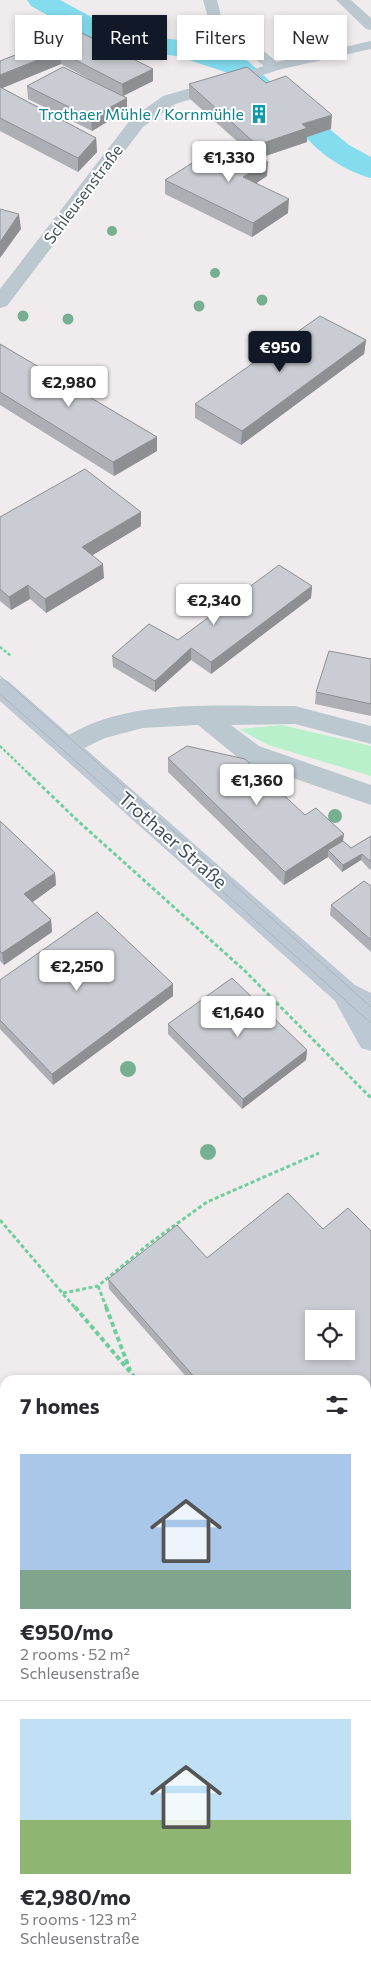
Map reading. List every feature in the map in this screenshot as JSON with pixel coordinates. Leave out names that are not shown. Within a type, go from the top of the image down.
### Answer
[{"type":"main road","name":"Trothaer Straße","points":[[0,687],[346,993],[371,1006]]},
{"type":"main road","name":"Trothaer Straße","points":[[346,993],[371,1039]]},
{"type":"street","name":"Schleusenstraße","points":[[0,302],[137,123],[169,100],[233,80]]},
{"type":"street","points":[[68,747],[98,731],[143,719],[203,716],[295,715],[371,735]]},
{"type":"street","points":[[203,716],[250,753],[371,795]]},
{"type":"lane","points":[[210,0],[214,18],[274,67]]},
{"type":"lane","points":[[343,0],[371,26]]},
{"type":"lane","points":[[233,80],[274,67],[371,45]]},
{"type":"path","points":[[0,746],[78,821],[246,971],[371,1098]]},
{"type":"path","points":[[63,1293],[98,1286],[150,1242],[207,1202],[319,1153]]},
{"type":"path","points":[[0,1220],[133,1375]]},
{"type":"path","points":[[98,1286],[130,1372]]},
{"type":"green space","points":[[282,725],[371,746],[371,776],[268,745],[239,729]]},
{"type":"building","points":[[82,33],[92,38],[92,60],[135,60],[153,69],[122,84],[76,60],[82,60]]},
{"type":"building","points":[[15,55],[15,60],[38,60],[0,75],[0,61]]},
{"type":"building","points":[[63,67],[127,98],[91,118],[27,86]]},
{"type":"building","name":"Trothaer Mühle / Kornmühle","points":[[247,67],[266,83],[286,76],[332,115],[302,124],[307,128],[257,145],[189,84]]},
{"type":"building","points":[[0,87],[96,138],[78,158],[0,118]]},
{"type":"building","points":[[226,142],[268,162],[243,177],[289,199],[253,223],[165,180]]},
{"type":"building","points":[[0,209],[19,214],[0,242]]},
{"type":"building","points":[[320,316],[366,340],[242,431],[195,404]]},
{"type":"building","points":[[0,344],[157,437],[113,462],[0,392]]},
{"type":"building","points":[[85,469],[141,512],[82,547],[103,564],[45,599],[28,585],[9,597],[0,589],[0,517]]},
{"type":"building","points":[[279,565],[312,586],[211,662],[191,648],[155,681],[112,656],[149,624],[178,640]]},
{"type":"building","points":[[329,651],[371,659],[371,704],[316,692]]},
{"type":"building","points":[[187,746],[245,759],[305,815],[316,808],[344,834],[285,872],[168,758]]},
{"type":"building","points":[[0,821],[55,873],[24,894],[51,920],[2,953],[0,951]]},
{"type":"building","points":[[371,836],[371,862],[362,854],[343,865],[328,850],[343,841],[351,848]]},
{"type":"building","points":[[364,881],[371,886],[371,940],[331,905]]},
{"type":"building","points":[[97,912],[173,984],[52,1074],[0,1020],[0,980]]},
{"type":"building","points":[[232,978],[307,1050],[243,1099],[168,1024]]},
{"type":"building","points":[[288,1193],[323,1229],[348,1208],[371,1231],[371,1375],[193,1375],[108,1279],[177,1225],[207,1258]]},
{"type":"waterway","points":[[40,0],[117,42],[180,48],[238,67],[271,95]]},
{"type":"waterway","points":[[317,133],[339,151],[371,169]]},
{"type":"tram line","points":[[0,676],[371,1007]]},
{"type":"tram line","points":[[0,694],[371,1023]]},
{"type":"place","name":"Trothaer Mühle / Kornmühle","points":[[259,114]]}]
